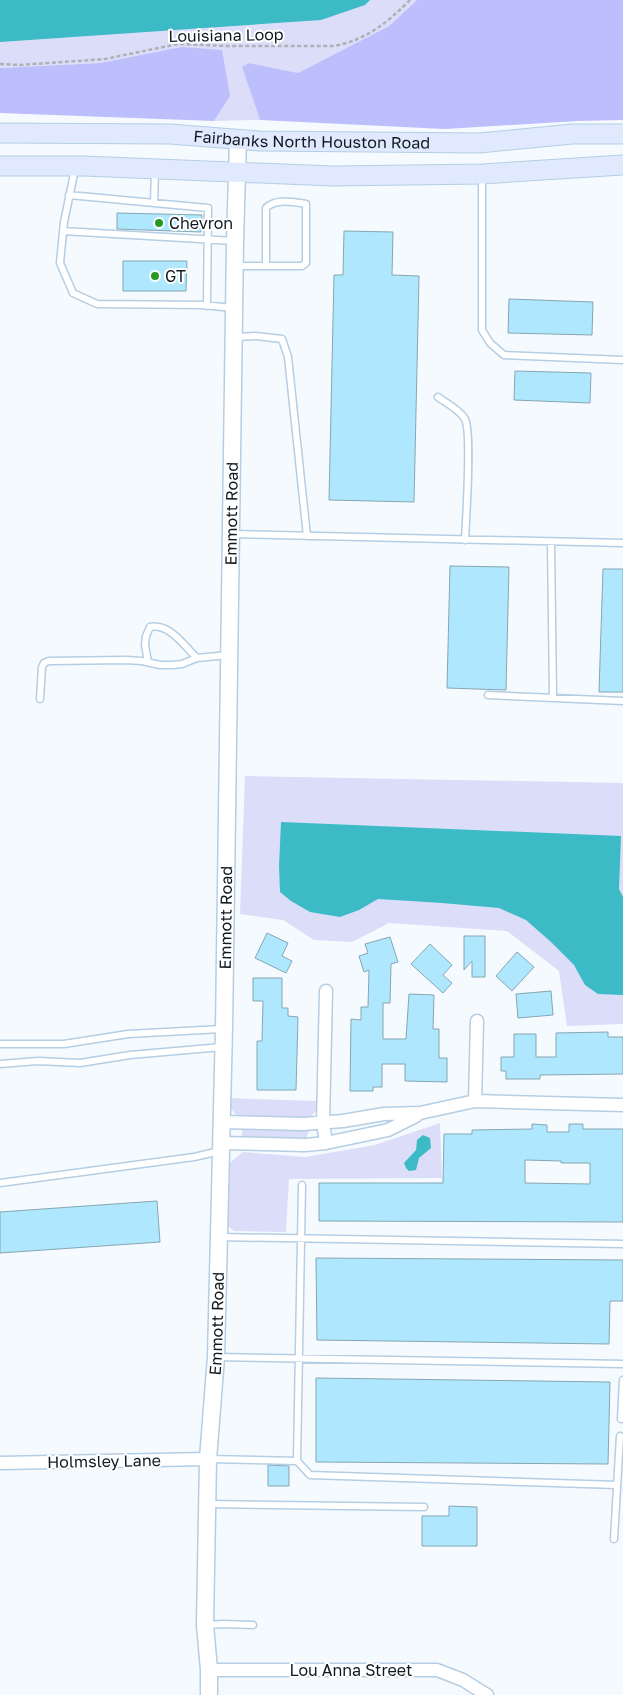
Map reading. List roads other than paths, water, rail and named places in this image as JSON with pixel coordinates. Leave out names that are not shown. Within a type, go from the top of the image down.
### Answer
[{"type":"main road","name":"Fairbanks North Houston Road","points":[[0,133],[170,134],[238,140],[479,143],[572,134],[623,134]]},
{"type":"main road","points":[[479,143],[482,174]]},
{"type":"main road","name":"Fairbanks North Houston Road","points":[[0,166],[155,168],[334,176],[482,174],[623,165]]},
{"type":"street","name":"Emmott Road","points":[[209,1695],[205,1625],[208,1459],[216,1358],[224,1028],[238,140]]},
{"type":"street","points":[[326,991],[323,1122],[326,1143]]},
{"type":"street","points":[[474,1101],[477,1020]]},
{"type":"street","points":[[221,1147],[326,1143],[388,1130],[420,1114],[474,1101],[623,1105]]},
{"type":"street","points":[[221,1122],[302,1124],[343,1121],[384,1114],[420,1114]]},
{"type":"street","name":"Holmsley Lane","points":[[0,1462],[208,1459]]},
{"type":"street","name":"Lou Anna Street","points":[[209,1670],[437,1670],[463,1680],[487,1695]]},
{"type":"lane","points":[[76,166],[63,231],[60,264],[72,293],[98,304],[234,308]]},
{"type":"lane","points":[[154,203],[155,168]]},
{"type":"lane","points":[[482,174],[482,330],[490,343],[504,355],[623,360]]},
{"type":"lane","points":[[69,196],[208,208],[207,306]]},
{"type":"lane","points":[[235,266],[266,266],[302,266],[306,263],[306,204],[277,202],[270,204],[266,208],[266,266]]},
{"type":"lane","points":[[63,231],[235,242]]},
{"type":"lane","points":[[234,337],[256,336],[282,339],[288,357],[307,536]]},
{"type":"lane","points":[[438,397],[459,412],[466,420],[468,440],[465,540]]},
{"type":"lane","points":[[231,534],[623,543]]},
{"type":"lane","points":[[551,542],[553,698]]},
{"type":"lane","points":[[148,662],[146,636],[150,627],[157,626],[180,640],[197,658]]},
{"type":"lane","points":[[40,699],[42,667],[49,660],[126,660],[173,665],[182,664],[197,658],[229,654]]},
{"type":"lane","points":[[488,696],[623,701]]},
{"type":"lane","points":[[0,1044],[64,1044],[128,1034],[224,1028]]},
{"type":"lane","points":[[0,1064],[38,1061],[80,1063],[130,1055],[223,1046]]},
{"type":"lane","points":[[0,1183],[194,1157],[221,1147]]},
{"type":"lane","points":[[302,1184],[297,1461],[310,1475],[618,1486]]},
{"type":"lane","points":[[219,1237],[623,1244]]},
{"type":"lane","points":[[216,1358],[623,1364]]},
{"type":"lane","points":[[621,1419],[623,1380]]},
{"type":"lane","points":[[614,1539],[620,1436]]},
{"type":"lane","points":[[208,1459],[297,1461]]},
{"type":"lane","points":[[208,1504],[424,1507]]},
{"type":"lane","points":[[205,1625],[253,1625]]},
{"type":"place","name":"Chevron","points":[[159,223]]},
{"type":"place","name":"GT","points":[[155,276]]}]
